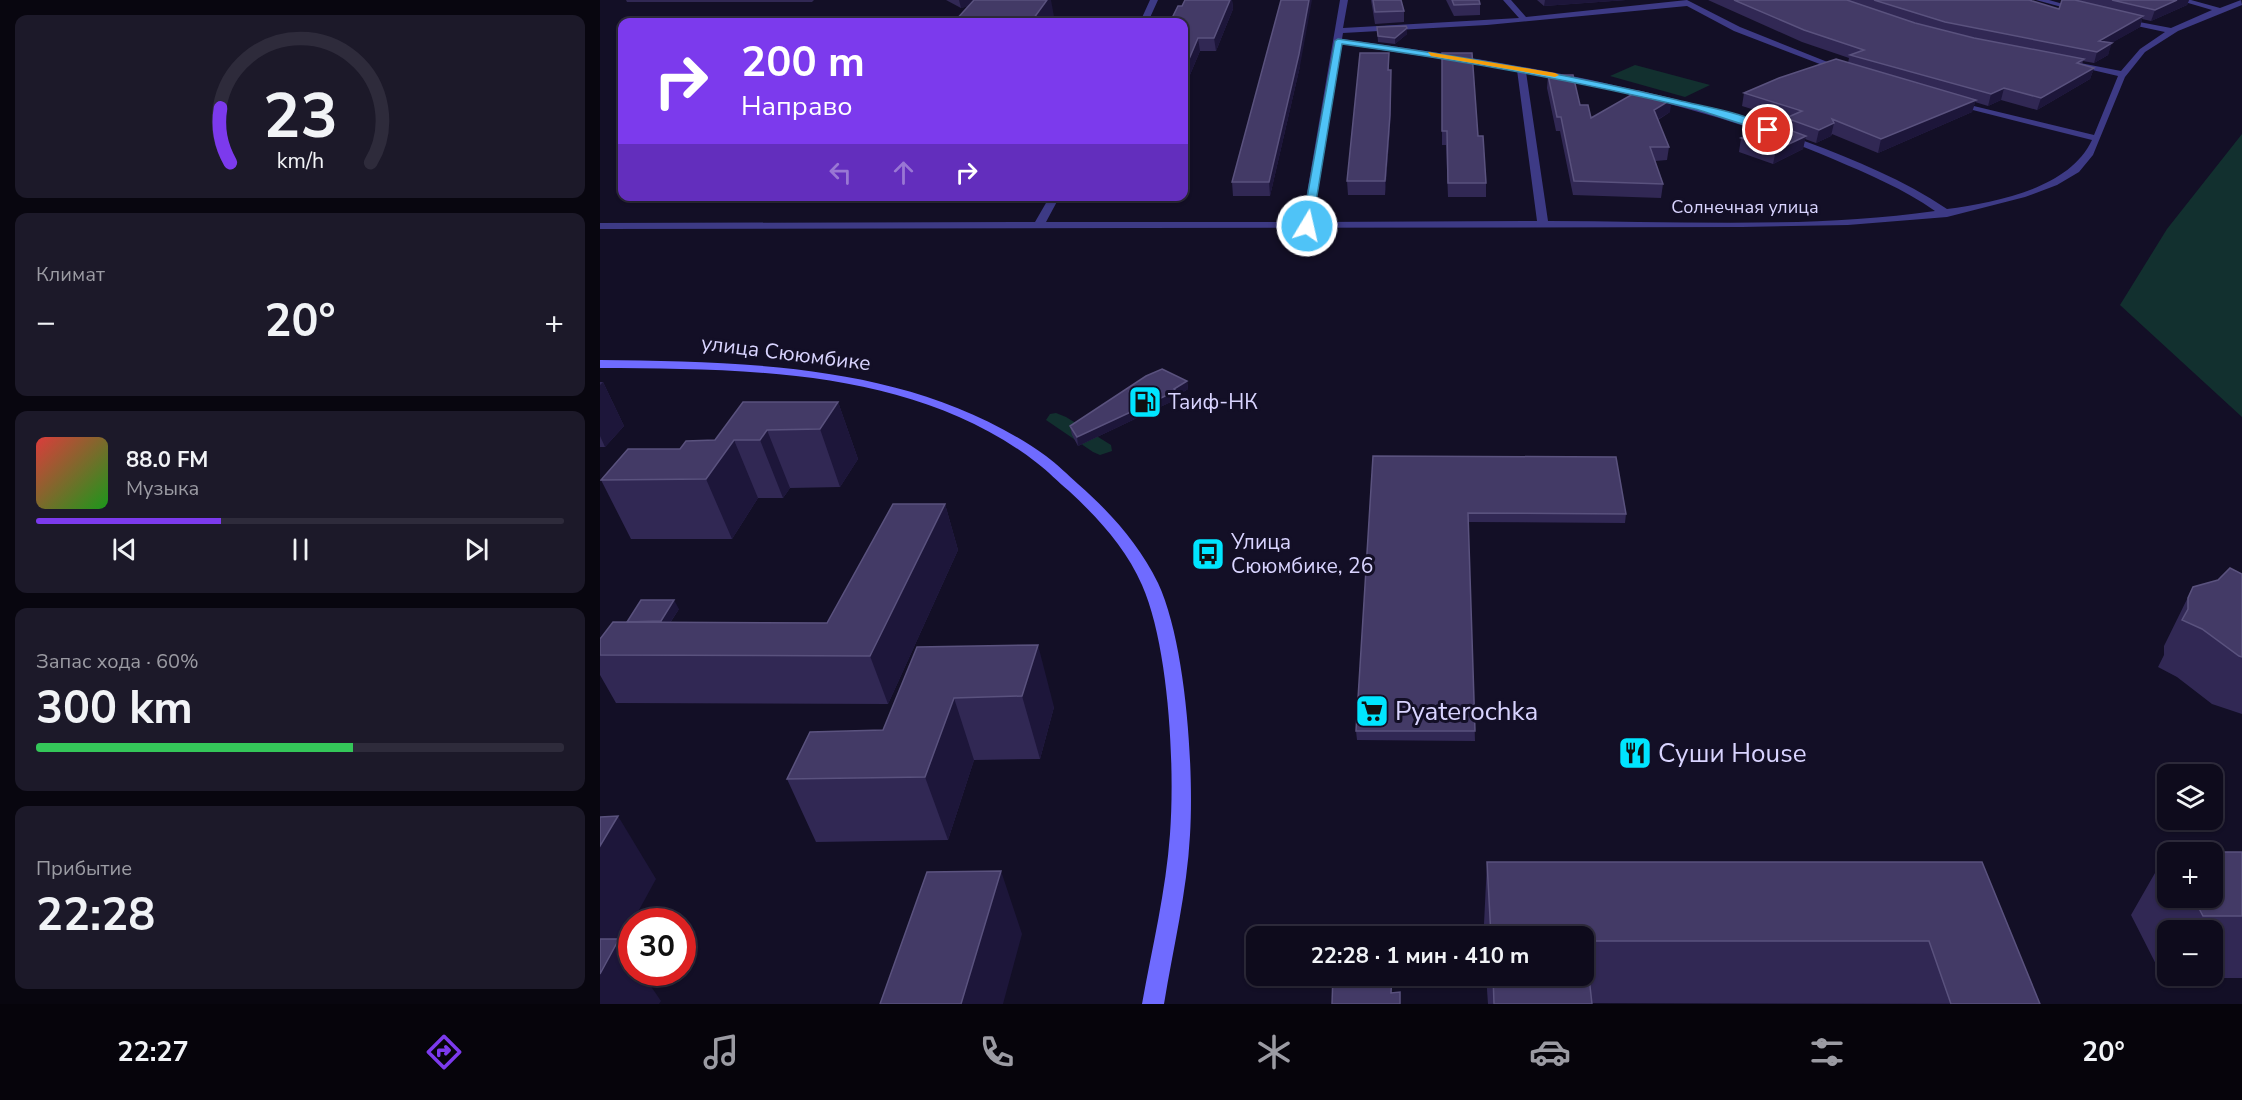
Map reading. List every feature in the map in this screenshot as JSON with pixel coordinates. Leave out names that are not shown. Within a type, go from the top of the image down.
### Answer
[{"type":"street","points":[[1146,18],[1154,0]]},
{"type":"street","points":[[1307,226],[1344,0]]},
{"type":"street","points":[[1507,0],[1525,20]]},
{"type":"street","points":[[2040,0],[2090,12]]},
{"type":"street","points":[[2182,0],[2220,10]]},
{"type":"street","points":[[1340,31],[1525,20],[1684,2],[1737,29],[1847,71]]},
{"type":"street","name":"Солнечная улица","points":[[600,226],[1825,223],[1947,214],[2046,188],[2081,165],[2096,138],[2122,74],[2141,51],[2174,31],[2242,2]]},
{"type":"street","points":[[2110,17],[2174,31]]},
{"type":"street","points":[[1338,41],[1597,83],[1727,115],[1874,172],[1920,194],[1947,214]]},
{"type":"street","points":[[2067,64],[2122,74]]},
{"type":"street","points":[[1521,69],[1543,225]]},
{"type":"street","points":[[1950,101],[2096,138]]},
{"type":"street","points":[[1040,225],[1052,201]]},
{"type":"street","name":"улица Сююмбике","points":[[600,364],[726,365],[829,376],[880,387],[959,410],[1029,449],[1071,481],[1106,519],[1144,570],[1156,597],[1170,654],[1179,756],[1180,834],[1174,887],[1153,1004]]},
{"type":"green space","points":[[1635,65],[1710,85],[1685,97],[1610,76]]},
{"type":"green space","points":[[2242,134],[2242,417],[2120,305],[2167,229]]},
{"type":"green space","points":[[1056,413],[1111,445],[1112,451],[1100,455],[1093,452],[1046,420],[1050,414]]},
{"type":"building","points":[[974,0],[1047,0],[1034,18],[958,18]]},
{"type":"building","points":[[1185,0],[1230,0],[1214,38],[1198,38],[1188,62],[1188,18],[1172,18],[1178,6],[1182,6]]},
{"type":"building","points":[[1281,0],[1309,0],[1299,54],[1269,182],[1232,182]]},
{"type":"building","points":[[1373,0],[1401,0],[1404,11],[1375,12]]},
{"type":"building","points":[[1452,0],[1479,0],[1480,4],[1454,5]]},
{"type":"building","points":[[1734,0],[1847,0],[1915,23],[1974,38],[2084,59],[2077,63],[2094,68],[2041,98],[2004,88],[1991,94],[1850,55],[1864,50],[1804,30]]},
{"type":"building","points":[[1874,0],[2029,0],[2059,9],[2062,0],[2075,0],[2143,16],[2099,41],[2112,43],[2097,52],[1945,22]]},
{"type":"building","points":[[2112,0],[2177,0],[2155,10]]},
{"type":"building","points":[[1406,26],[1407,28],[1395,38],[1378,36],[1377,27]]},
{"type":"building","points":[[1360,53],[1389,53],[1390,115],[1385,181],[1347,181]]},
{"type":"building","points":[[1442,53],[1472,53],[1478,136],[1483,136],[1486,183],[1448,183],[1447,131],[1442,131]]},
{"type":"building","points":[[1836,59],[1976,100],[1881,139],[1832,119],[1834,123],[1819,130],[1786,118],[1802,111],[1744,93],[1779,78]]},
{"type":"building","points":[[1548,75],[1573,75],[1580,105],[1588,105],[1591,118],[1638,91],[1672,99],[1654,110],[1669,147],[1650,147],[1663,184],[1574,181],[1561,117],[1557,117]]},
{"type":"building","points":[[1773,124],[1806,136],[1776,150],[1741,138]]},
{"type":"building","points":[[1162,369],[1187,381],[1174,389],[1176,391],[1077,437],[1070,426],[1146,376]]},
{"type":"building","points":[[743,402],[838,402],[820,429],[767,430],[760,440],[734,440],[706,479],[601,480],[628,449],[680,449],[686,441],[715,440]]},
{"type":"building","points":[[1373,456],[1616,457],[1626,514],[1468,513],[1475,731],[1356,731]]},
{"type":"building","points":[[893,504],[945,504],[870,656],[600,655],[600,639],[613,622],[827,623]]},
{"type":"building","points":[[2230,568],[2242,574],[2242,657],[2202,629],[2182,620],[2188,609],[2188,598],[2193,587],[2218,580]]},
{"type":"building","points":[[641,600],[674,600],[661,621],[627,622]]},
{"type":"building","points":[[1038,645],[1022,696],[954,698],[925,777],[787,779],[810,732],[883,730],[917,647]]},
{"type":"building","points":[[618,816],[600,846],[600,817]]},
{"type":"building","points":[[2223,852],[2242,852],[2242,916],[2203,916],[2199,908],[2223,908]]},
{"type":"building","points":[[1487,862],[1982,862],[2040,1004],[1951,1004],[1929,941],[1594,941],[1594,926],[1490,926]]},
{"type":"building","points":[[1001,871],[961,1004],[880,1004],[927,872]]},
{"type":"building","points":[[600,939],[618,939],[618,941],[600,974]]},
{"type":"building","points":[[1333,986],[1391,986],[1391,993],[1400,992],[1400,1004],[1332,1004]]},
{"type":"building","points":[[1493,986],[1590,986],[1592,1004],[1494,1004]]},
{"type":"slow traffic","points":[[1431,54],[1555,75]]},
{"type":"place","name":"Таиф-НК","points":[[1145,402]]},
{"type":"place","name":"Улица Сююмбике, 26","points":[[1208,554]]},
{"type":"place","name":"Pyaterochka","points":[[1372,711]]},
{"type":"place","name":"Суши House","points":[[1635,753]]},
{"type":"route","points":[[1307,226],[1338,41],[1483,61],[1597,83],[1727,115],[1768,130]]}]
